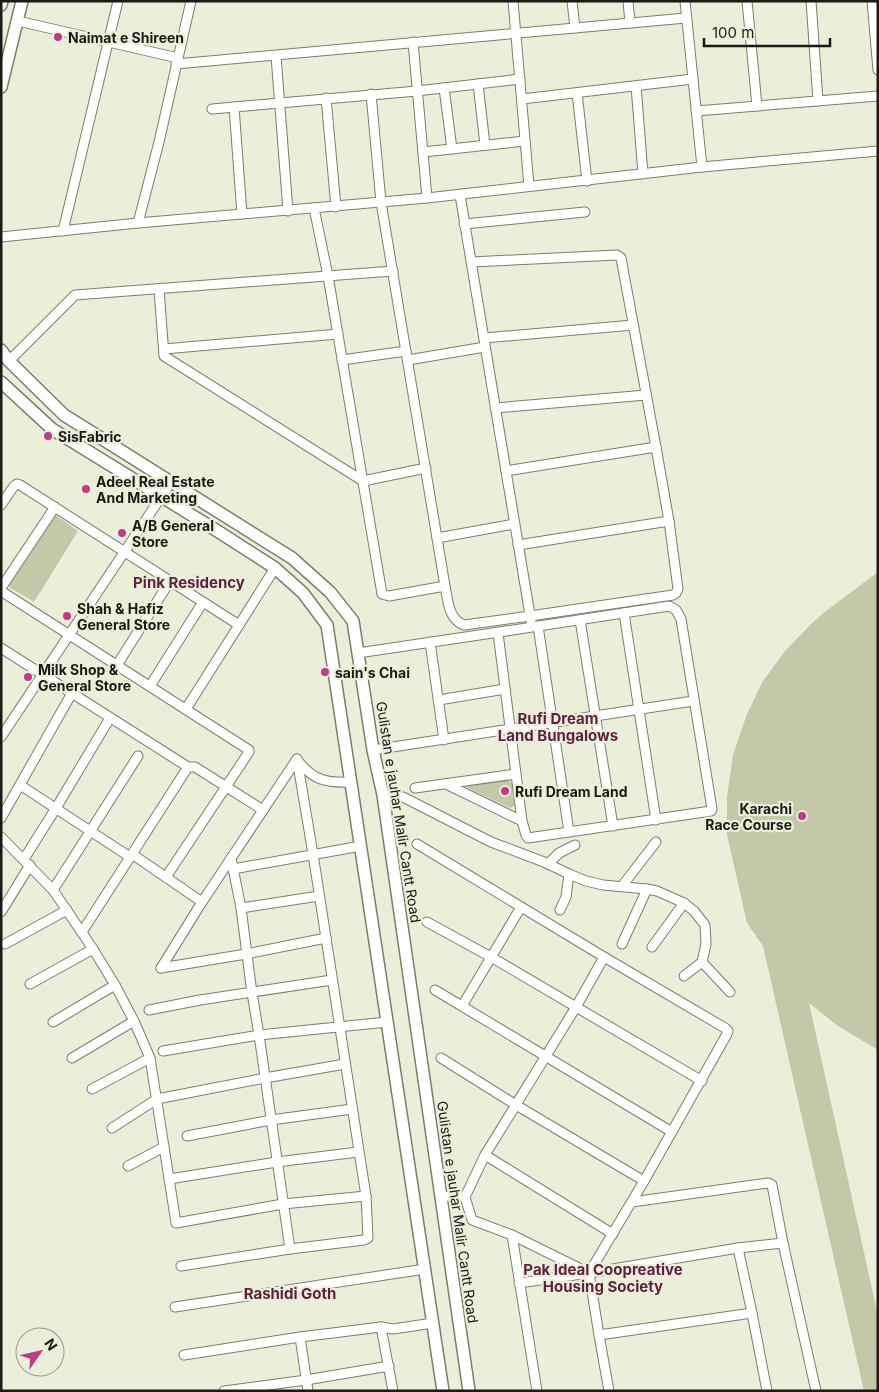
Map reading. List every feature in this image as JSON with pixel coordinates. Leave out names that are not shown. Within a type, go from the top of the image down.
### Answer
[{"type":"main road","points":[[1,88],[22,1]]},
{"type":"main road","name":"Gulistan e jauhar Malir Cantt Road","points":[[1,350],[9,361],[64,415],[292,558],[330,592],[352,621],[373,750],[383,795],[469,1391]]},
{"type":"main road","points":[[1,382],[52,429],[275,568],[303,593],[327,625],[443,1391]]},
{"type":"street","points":[[63,231],[118,1]]},
{"type":"street","points":[[138,223],[191,1]]},
{"type":"street","points":[[513,1],[529,186]]},
{"type":"street","points":[[572,1],[575,28]]},
{"type":"street","points":[[628,1],[630,23]]},
{"type":"street","points":[[685,1],[702,167]]},
{"type":"street","points":[[748,1],[757,106]]},
{"type":"street","points":[[811,1],[818,101]]},
{"type":"street","points":[[872,1],[878,70]]},
{"type":"street","points":[[18,21],[108,42],[177,61],[276,56],[686,18]]},
{"type":"street","points":[[413,42],[427,198]]},
{"type":"street","points":[[276,56],[288,210]]},
{"type":"street","points":[[212,109],[417,91],[520,79]]},
{"type":"street","points":[[522,99],[693,79]]},
{"type":"street","points":[[478,84],[485,145]]},
{"type":"street","points":[[636,86],[643,174]]},
{"type":"street","points":[[444,88],[452,149]]},
{"type":"street","points":[[577,93],[587,181]]},
{"type":"street","points":[[371,94],[381,202],[451,615],[464,625],[673,595],[678,589],[669,521],[621,258],[617,255],[471,262]]},
{"type":"street","points":[[696,111],[878,96]]},
{"type":"street","points":[[326,98],[336,207]]},
{"type":"street","points":[[234,107],[242,214]]},
{"type":"street","points":[[423,152],[525,141]]},
{"type":"street","points":[[1,236],[460,195],[702,167],[878,151]]},
{"type":"street","points":[[460,195],[530,616],[535,627],[553,723],[569,832]]},
{"type":"street","points":[[314,208],[328,276],[382,594],[389,596],[445,586]]},
{"type":"street","points":[[464,224],[585,212]]},
{"type":"street","points":[[9,361],[75,296],[393,271]]},
{"type":"street","points":[[159,289],[164,356],[363,481],[426,468]]},
{"type":"street","points":[[342,360],[407,355],[484,343],[633,325]]},
{"type":"street","points":[[164,349],[338,334]]},
{"type":"street","points":[[495,408],[646,395]]},
{"type":"street","points":[[506,471],[656,447]]},
{"type":"street","points":[[1,737],[171,482]]},
{"type":"street","points":[[1,505],[14,486],[20,485],[239,625]]},
{"type":"street","points":[[55,507],[1,590],[249,750],[166,877]]},
{"type":"street","points":[[518,545],[669,521]]},
{"type":"street","points":[[437,538],[514,524]]},
{"type":"street","points":[[186,709],[275,568]]},
{"type":"street","points":[[117,665],[170,581]]},
{"type":"street","points":[[150,686],[203,602]]},
{"type":"street","points":[[358,653],[669,606],[676,610],[681,619],[712,809],[709,812],[528,838],[522,820],[498,632]]},
{"type":"street","points":[[624,613],[656,820]]},
{"type":"street","points":[[580,620],[613,826]]},
{"type":"street","points":[[430,642],[444,740]]},
{"type":"street","points":[[1,648],[188,768],[195,767],[263,810]]},
{"type":"street","points":[[439,700],[505,689]]},
{"type":"street","points":[[1,818],[72,693]]},
{"type":"street","points":[[373,750],[693,701]]},
{"type":"street","points":[[1,912],[56,808],[110,718]]},
{"type":"street","points":[[52,890],[138,756]]},
{"type":"street","points":[[297,759],[306,772],[320,780],[332,783],[351,782]]},
{"type":"street","points":[[297,759],[202,902],[161,968],[326,938]]},
{"type":"street","points":[[181,1266],[368,1238],[366,1196],[297,759]]},
{"type":"street","points":[[82,932],[188,768]]},
{"type":"street","points":[[415,788],[516,774]]},
{"type":"street","points":[[446,784],[522,820]]},
{"type":"street","points":[[20,785],[90,831],[166,877],[202,902]]},
{"type":"street","points":[[383,795],[403,797],[490,842],[586,881],[603,885],[657,891],[684,903],[694,911],[705,925],[706,944],[702,962],[684,976]]},
{"type":"street","points":[[1,837],[27,862],[67,910],[115,985],[134,1021],[150,1058],[178,1224],[284,1204],[366,1196]]},
{"type":"street","points":[[622,886],[656,842]]},
{"type":"street","points":[[418,844],[604,958],[728,1031],[702,1081],[589,1273],[609,1391]]},
{"type":"street","points":[[548,864],[559,853],[575,845]]},
{"type":"street","points":[[233,870],[361,846]]},
{"type":"street","points":[[231,858],[241,908],[246,954],[290,1249]]},
{"type":"street","points":[[560,910],[566,897],[569,874]]},
{"type":"street","points":[[622,944],[647,889]]},
{"type":"street","points":[[241,908],[319,896]]},
{"type":"street","points":[[652,947],[684,903]]},
{"type":"street","points":[[462,1006],[521,907]]},
{"type":"street","points":[[5,944],[67,910]]},
{"type":"street","points":[[427,922],[491,957],[702,1081]]},
{"type":"street","points":[[30,984],[93,949]]},
{"type":"street","points":[[589,1273],[512,1235],[472,1220],[465,1197],[486,1155],[604,958]]},
{"type":"street","points":[[702,962],[730,992]]},
{"type":"street","points":[[150,1010],[332,980]]},
{"type":"street","points":[[53,1022],[115,985]]},
{"type":"street","points":[[434,990],[672,1132]]},
{"type":"street","points":[[72,1058],[134,1021]]},
{"type":"street","points":[[163,1051],[259,1035],[387,1022]]},
{"type":"street","points":[[92,1089],[150,1058]]},
{"type":"street","points":[[441,1058],[644,1181]]},
{"type":"street","points":[[112,1128],[157,1100],[345,1064]]},
{"type":"street","points":[[187,1136],[271,1120],[352,1108]]},
{"type":"street","points":[[128,1166],[164,1147]]},
{"type":"street","points":[[169,1179],[277,1162],[358,1152]]},
{"type":"street","points":[[486,1155],[613,1234]]},
{"type":"street","points":[[632,1202],[768,1183],[772,1185],[816,1391]]},
{"type":"street","points":[[441,1196],[465,1197]]},
{"type":"street","points":[[512,1235],[537,1391]]},
{"type":"street","points":[[519,1283],[738,1248],[783,1243]]},
{"type":"street","points":[[738,1248],[752,1313],[763,1390]]},
{"type":"street","points":[[175,1307],[425,1269]]},
{"type":"street","points":[[599,1334],[752,1313]]},
{"type":"street","points":[[184,1355],[300,1337],[381,1327],[392,1330],[433,1323]]},
{"type":"street","points":[[381,1327],[393,1391]]},
{"type":"street","points":[[300,1337],[308,1391]]},
{"type":"street","points":[[224,1391],[389,1366]]},
{"type":"green space","points":[[48,510],[78,531],[34,602],[4,584]]},
{"type":"green space","name":"Karachi Race Course","points":[[878,572],[878,1050],[838,1026],[809,1003],[878,1316],[878,1391],[864,1391],[763,946],[747,923],[727,835],[727,797],[733,755],[747,714],[763,681],[785,651],[811,624]]},
{"type":"green space","points":[[506,779],[513,784],[516,805],[510,808],[468,788],[467,783]]},
{"type":"place","name":"Naimat e Shireen","points":[[58,37]]},
{"type":"place","name":"SisFabric","points":[[48,436]]},
{"type":"place","name":"Adeel Real Estate And Marketing","points":[[86,489]]},
{"type":"place","name":"A/B General Store","points":[[122,533]]},
{"type":"place","name":"Shah & Hafiz General Store","points":[[67,616]]},
{"type":"place","name":"sain's Chai","points":[[325,672]]},
{"type":"place","name":"Milk Shop & General Store","points":[[28,677]]},
{"type":"place","name":"Rufi Dream Land","points":[[505,791]]},
{"type":"place","name":"Karachi Race Course","points":[[802,816]]},
{"type":"district","name":"Pink Residency","points":[[189,582]]},
{"type":"district","name":"Rufi Dream Land Bungalows","points":[[558,726]]},
{"type":"district","name":"Pak Ideal Coopreative Housing Society","points":[[603,1278]]},
{"type":"district","name":"Rashidi Goth","points":[[290,1293]]}]
